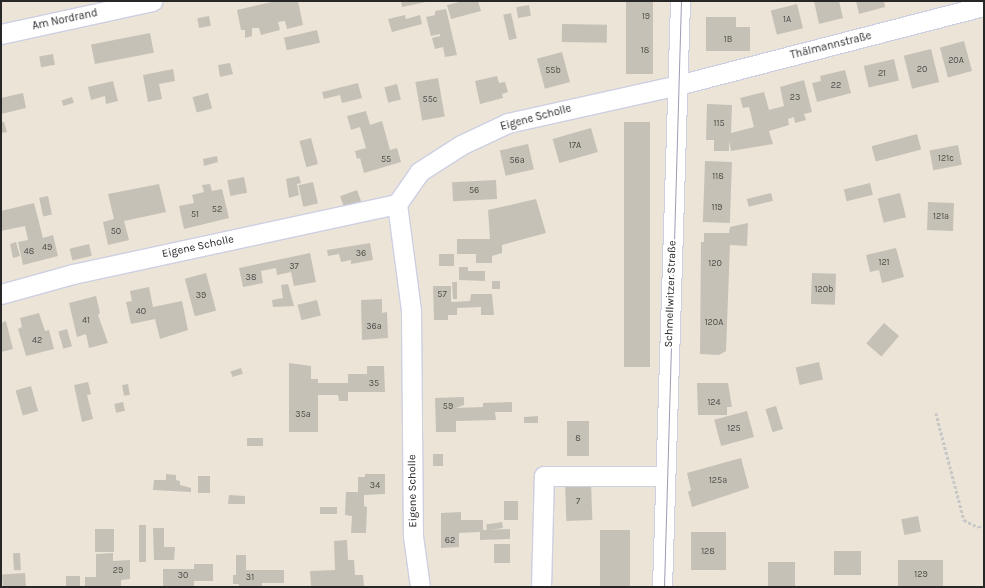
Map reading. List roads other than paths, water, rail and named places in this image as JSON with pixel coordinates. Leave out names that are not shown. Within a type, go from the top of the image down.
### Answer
[{"type":"street","name":"Am Nordrand","points":[[1,34],[152,1]]},
{"type":"street","name":"Schmellwitzer Straße","points":[[662,587],[680,1]]},
{"type":"street","name":"Thälmannstraße","points":[[678,85],[984,6]]},
{"type":"street","name":"Eigene Scholle","points":[[420,587],[413,536],[411,311],[397,204],[419,172],[461,145],[508,123],[678,85]]},
{"type":"street","name":"Eigene Scholle","points":[[1,294],[73,274],[397,204]]},
{"type":"street","points":[[541,587],[544,476],[665,476]]},
{"type":"tram line","points":[[664,587],[681,1]]}]
